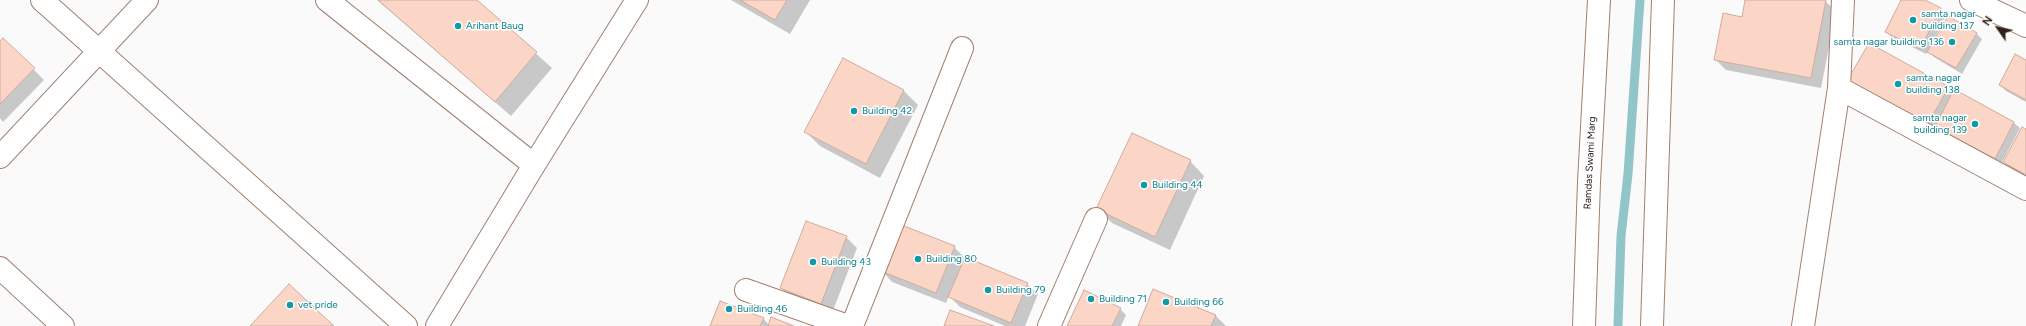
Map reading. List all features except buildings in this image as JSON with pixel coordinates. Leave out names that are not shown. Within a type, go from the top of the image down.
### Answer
[{"type":"street","points":[[42,0],[406,326]]},
{"type":"street","points":[[0,157],[147,0]]},
{"type":"street","points":[[327,0],[534,165]]},
{"type":"street","points":[[437,326],[534,165],[638,0]]},
{"type":"street","name":"Ramdas Swami Marg","points":[[1584,326],[1589,182],[1600,0]]},
{"type":"street","points":[[1652,326],[1663,0]]},
{"type":"street","points":[[1803,326],[1839,88],[1843,0]]},
{"type":"street","points":[[1971,0],[2026,26]]},
{"type":"street","points":[[852,326],[962,48]]},
{"type":"street","points":[[1839,88],[2026,189]]},
{"type":"street","points":[[1049,326],[1096,219]]},
{"type":"street","points":[[0,268],[63,326]]},
{"type":"street","points":[[746,290],[848,326]]},
{"type":"waterway","points":[[1618,326],[1621,236],[1628,174],[1640,0]]},
{"type":"place","name":"samta nagar building 137","points":[[1913,20]]},
{"type":"place","name":"Arihant Baug","points":[[458,26]]},
{"type":"place","name":"samta nagar building 136","points":[[1952,42]]},
{"type":"place","name":"samta nagar building 138","points":[[1898,84]]},
{"type":"place","name":"Building 42","points":[[854,111]]},
{"type":"place","name":"samta nagar building 139","points":[[1975,124]]},
{"type":"place","name":"Building 44","points":[[1144,185]]},
{"type":"place","name":"Building 80","points":[[918,259]]},
{"type":"place","name":"Building 43","points":[[813,262]]},
{"type":"place","name":"Building 79","points":[[988,290]]},
{"type":"place","name":"Building 71","points":[[1091,299]]},
{"type":"place","name":"Building 66","points":[[1166,302]]},
{"type":"place","name":"vet pride","points":[[290,305]]},
{"type":"place","name":"Building 46","points":[[729,309]]}]
